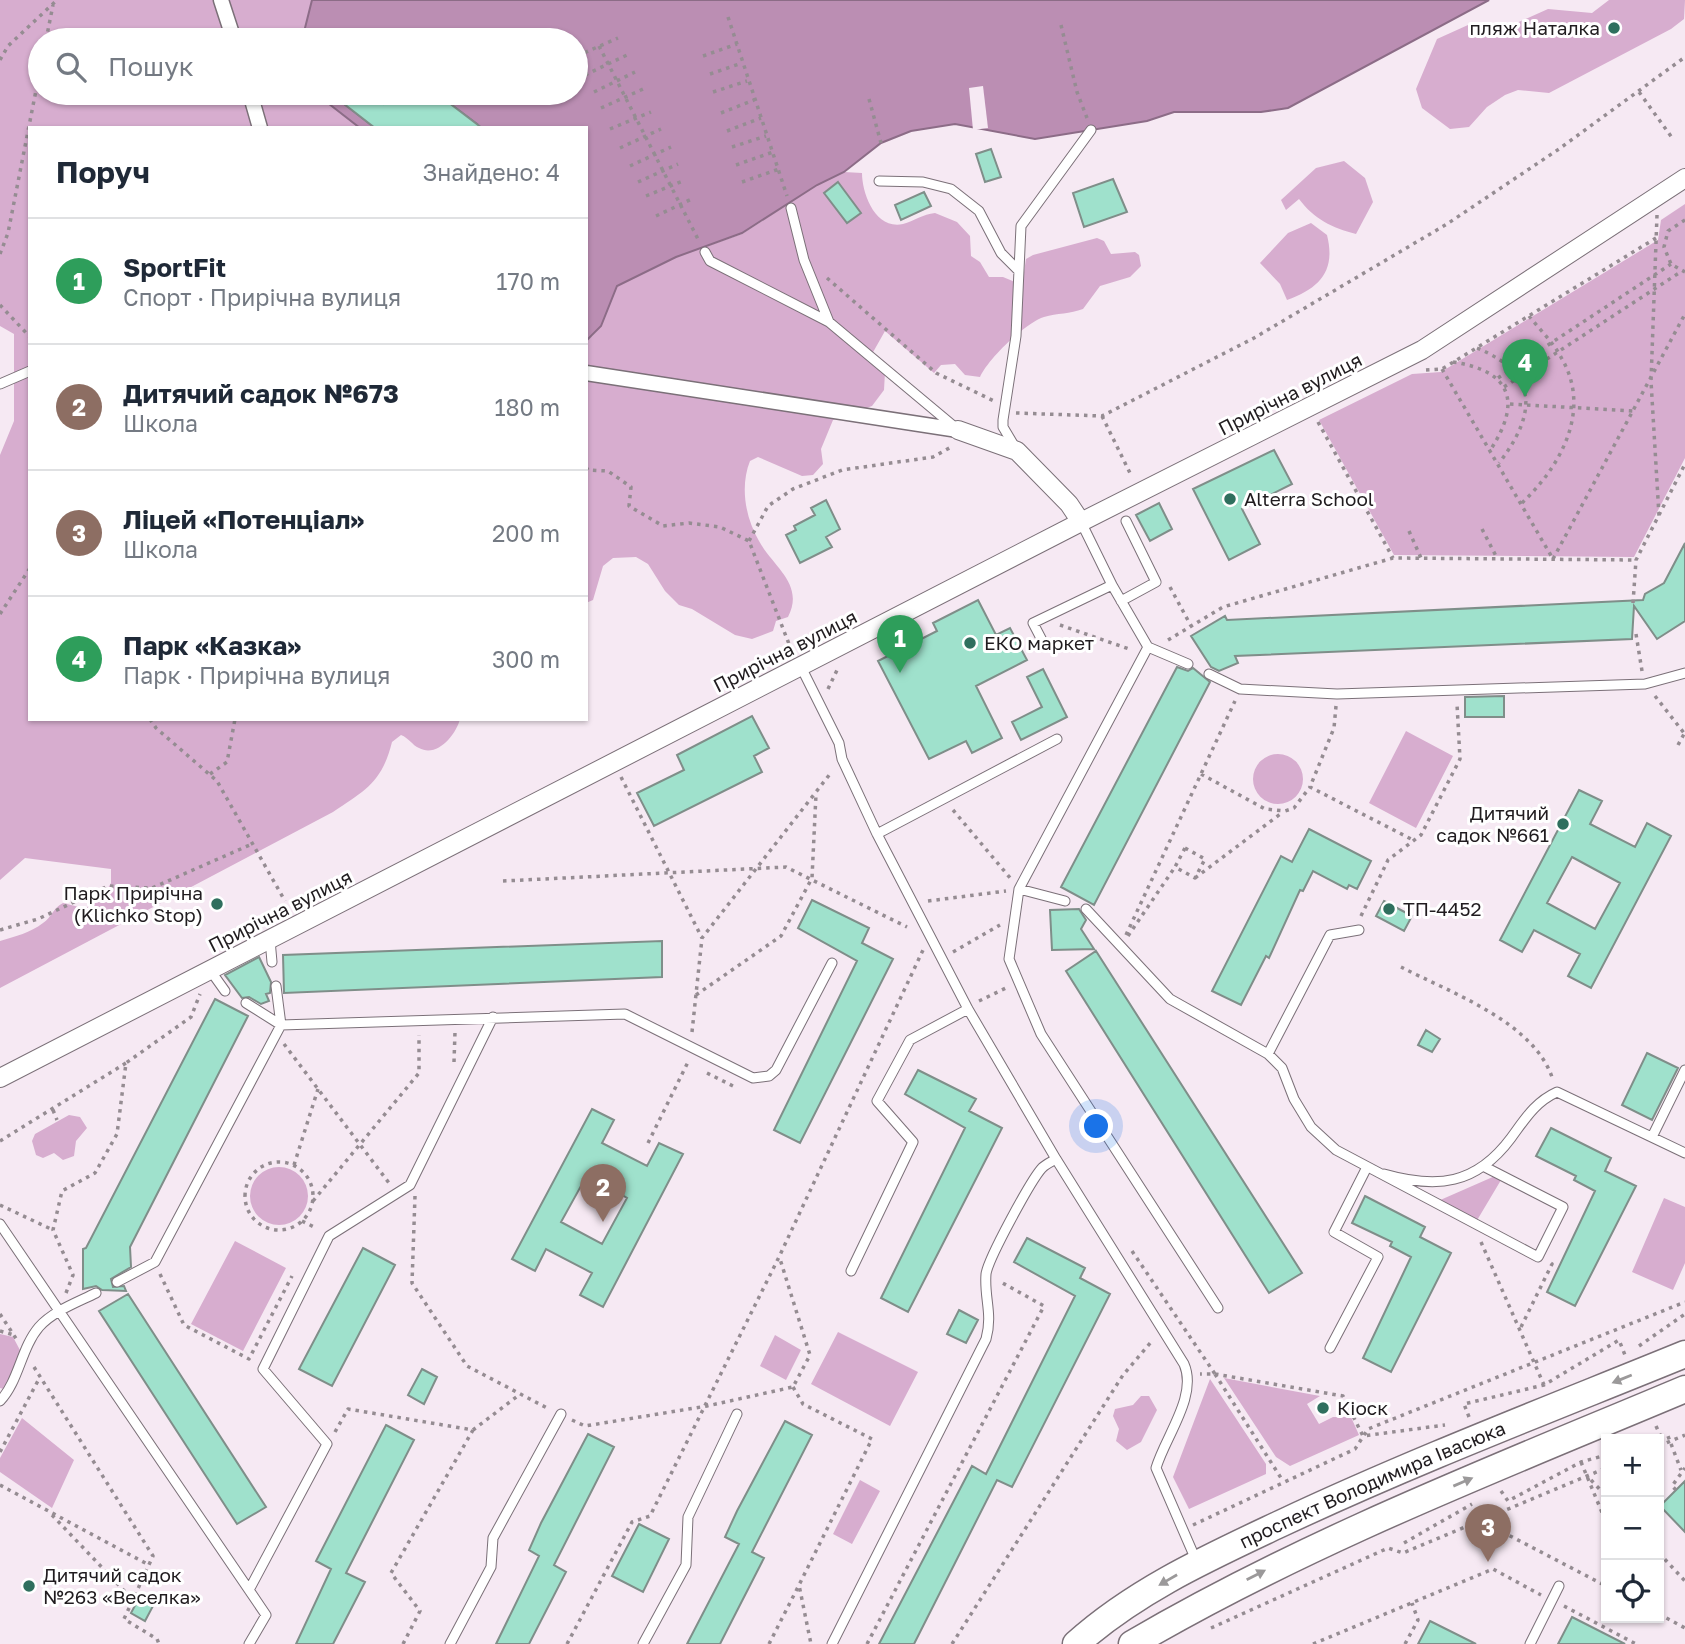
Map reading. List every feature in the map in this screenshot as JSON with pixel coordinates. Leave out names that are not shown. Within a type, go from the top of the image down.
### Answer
[{"type":"main road","name":"проспект Володимира Івасюка","points":[[1076,1644],[1136,1598],[1198,1563],[1392,1473],[1685,1354]]},
{"type":"main road","name":"проспект Володимира Івасюка","points":[[1132,1644],[1256,1574],[1350,1530],[1685,1390]]},
{"type":"street","points":[[220,0],[230,28]]},
{"type":"street","points":[[253,105],[259,126]]},
{"type":"street","name":"Прирічна вулиця","points":[[0,1078],[1081,522],[1422,350],[1685,178]]},
{"type":"street","points":[[588,373],[967,432],[1017,451],[1069,504],[1081,522]]},
{"type":"lane","points":[[1017,451],[1003,427],[1003,420],[1016,336],[1021,226],[1091,130]]},
{"type":"lane","points":[[879,181],[923,181],[951,190],[979,211],[1001,253],[1019,271]]},
{"type":"lane","points":[[791,208],[804,260],[829,322]]},
{"type":"lane","points":[[705,252],[710,261],[829,322],[967,432]]},
{"type":"lane","points":[[0,384],[28,372]]},
{"type":"lane","points":[[1121,601],[1156,582],[1126,521]]},
{"type":"lane","points":[[1081,522],[1112,585],[1149,650],[1188,664]]},
{"type":"lane","points":[[1045,646],[1033,623],[1112,585]]},
{"type":"lane","points":[[1149,650],[1019,889],[1009,959],[1041,1034],[1218,1308]]},
{"type":"lane","points":[[801,667],[839,743],[842,759],[877,834],[968,1009],[1188,1374],[1186,1395],[1156,1468],[1198,1563]]},
{"type":"lane","points":[[1209,674],[1240,690],[1337,694],[1644,684],[1685,673]]},
{"type":"lane","points":[[877,834],[1057,739]]},
{"type":"lane","points":[[1019,889],[1065,901]]},
{"type":"lane","points":[[1086,909],[1170,999],[1268,1054],[1282,1068],[1294,1099],[1311,1128],[1336,1150],[1366,1169],[1538,1257],[1563,1207],[1483,1166]]},
{"type":"lane","points":[[1268,1054],[1330,935],[1357,930]]},
{"type":"lane","points":[[270,940],[272,962]]},
{"type":"lane","points":[[246,1003],[279,1029],[418,1019],[625,1014],[753,1078],[769,1076],[776,1070],[832,963]]},
{"type":"lane","points":[[210,970],[225,991]]},
{"type":"lane","points":[[117,1282],[155,1262],[279,1029],[276,986]]},
{"type":"lane","points":[[851,1271],[912,1142],[877,1101],[910,1040],[968,1009]]},
{"type":"lane","points":[[249,1590],[327,1444],[263,1369],[329,1236],[410,1185],[493,1017]]},
{"type":"lane","points":[[1652,1137],[1685,1072]]},
{"type":"lane","points":[[1366,1169],[1408,1181],[1448,1183],[1483,1166],[1509,1141],[1529,1111],[1543,1098],[1557,1092],[1685,1153]]},
{"type":"lane","points":[[832,1644],[986,1339],[991,1321],[986,1274],[1033,1180],[1043,1167],[1056,1159]]},
{"type":"lane","points":[[1330,1348],[1378,1257],[1334,1233],[1366,1169]]},
{"type":"lane","points":[[0,1224],[266,1615],[249,1644]]},
{"type":"lane","points":[[0,1401],[38,1328],[60,1311],[96,1293]]},
{"type":"lane","points":[[643,1644],[685,1565],[688,1517],[737,1414]]},
{"type":"lane","points":[[450,1644],[491,1567],[493,1538],[561,1415]]},
{"type":"lane","points":[[1530,1644],[1559,1586]]},
{"type":"path","points":[[49,28],[55,2]]},
{"type":"path","points":[[0,60],[8,46],[55,2]]},
{"type":"path","points":[[728,17],[791,208]]},
{"type":"path","points":[[1061,25],[1077,92],[1091,130]]},
{"type":"path","points":[[588,51],[618,38]]},
{"type":"path","points":[[703,56],[737,44]]},
{"type":"path","points":[[599,46],[705,252]]},
{"type":"path","points":[[588,74],[627,55]]},
{"type":"path","points":[[804,260],[936,373],[1017,413],[1101,416],[1254,338],[1447,224],[1639,92],[1685,57]]},
{"type":"path","points":[[710,74],[742,63]]},
{"type":"path","points":[[594,92],[635,72]]},
{"type":"path","points":[[713,92],[747,80]]},
{"type":"path","points":[[601,108],[643,89]]},
{"type":"path","points":[[1639,92],[1672,139]]},
{"type":"path","points":[[869,99],[881,143]]},
{"type":"path","points":[[721,113],[754,100]]},
{"type":"path","points":[[29,126],[33,105]]},
{"type":"path","points":[[610,129],[651,112]]},
{"type":"path","points":[[727,131],[761,118]]},
{"type":"path","points":[[620,148],[661,129]]},
{"type":"path","points":[[0,254],[8,233],[28,131]]},
{"type":"path","points":[[732,147],[767,136]]},
{"type":"path","points":[[630,166],[671,147]]},
{"type":"path","points":[[736,164],[773,152]]},
{"type":"path","points":[[638,182],[678,164]]},
{"type":"path","points":[[742,181],[779,169]]},
{"type":"path","points":[[646,197],[685,180]]},
{"type":"path","points":[[656,216],[694,198]]},
{"type":"path","points":[[1658,215],[1651,381],[1659,516]]},
{"type":"path","points":[[1684,271],[1671,264],[1666,256],[1665,239],[1675,224],[1685,220]]},
{"type":"path","points":[[1553,559],[1442,369],[1656,238]]},
{"type":"path","points":[[1498,379],[1671,264]]},
{"type":"path","points":[[1504,387],[1684,271]]},
{"type":"path","points":[[0,305],[28,335]]},
{"type":"path","points":[[1553,559],[1685,314]]},
{"type":"path","points":[[1522,503],[1545,481],[1567,446],[1574,408],[1571,380],[1558,352],[1529,316]]},
{"type":"path","points":[[1477,348],[1513,369],[1519,377],[1527,405],[1524,424],[1499,463]]},
{"type":"path","points":[[1452,362],[1482,368],[1498,379],[1504,387],[1510,404],[1500,434],[1491,449]]},
{"type":"path","points":[[1510,404],[1633,411]]},
{"type":"path","points":[[1003,420],[1017,413]]},
{"type":"path","points":[[1101,416],[1130,473]]},
{"type":"path","points":[[1316,418],[1393,558]]},
{"type":"path","points":[[749,541],[768,506],[793,489],[842,470],[933,457],[967,432]]},
{"type":"path","points":[[1633,603],[1636,560],[1685,464]]},
{"type":"path","points":[[588,470],[608,471],[631,487],[629,506],[663,526],[690,523],[720,527],[749,541],[789,644]]},
{"type":"path","points":[[1355,505],[1362,502]]},
{"type":"path","points":[[1482,529],[1497,559]]},
{"type":"path","points":[[1409,531],[1422,558]]},
{"type":"path","points":[[1043,618],[1149,650],[1223,607],[1393,558],[1636,560]]},
{"type":"path","points":[[0,614],[28,571]]},
{"type":"path","points":[[1167,582],[1191,627]]},
{"type":"path","points":[[1636,634],[1644,684],[1685,733],[1678,745]]},
{"type":"path","points":[[824,699],[842,659]]},
{"type":"path","points":[[1357,930],[1388,860],[1420,835],[1460,759],[1457,688]]},
{"type":"path","points":[[1121,946],[1240,690]]},
{"type":"path","points":[[1195,878],[1301,802],[1310,788],[1335,728],[1337,694]]},
{"type":"path","points":[[151,721],[217,782],[285,901]]},
{"type":"path","points":[[209,774],[227,762],[235,721]]},
{"type":"path","points":[[620,774],[702,938],[689,1063],[648,1143]]},
{"type":"path","points":[[702,938],[830,774]]},
{"type":"path","points":[[1201,774],[1265,809],[1285,811]]},
{"type":"path","points":[[1310,788],[1414,840]]},
{"type":"path","points":[[696,995],[781,936],[813,878],[816,792]]},
{"type":"path","points":[[944,799],[1019,889]]},
{"type":"path","points":[[0,930],[38,919],[108,886],[152,888],[253,844]]},
{"type":"path","points":[[1121,946],[1185,848],[1205,859],[1195,878]]},
{"type":"path","points":[[503,881],[786,867],[813,878],[907,927]]},
{"type":"path","points":[[1175,867],[1195,878]]},
{"type":"path","points":[[933,911],[928,901],[1019,889]]},
{"type":"path","points":[[953,951],[1015,916]]},
{"type":"path","points":[[566,1644],[632,1522],[650,1516],[707,1406],[929,935]]},
{"type":"path","points":[[948,941],[959,962]]},
{"type":"path","points":[[1401,967],[1509,1024],[1540,1054],[1557,1092]]},
{"type":"path","points":[[974,992],[979,1002],[1019,982]]},
{"type":"path","points":[[0,1141],[126,1063],[191,1017],[201,993]]},
{"type":"path","points":[[313,1201],[309,1178],[294,1166],[279,1162],[258,1169],[246,1187],[245,1197],[253,1217],[271,1229],[292,1227],[302,1221],[313,1201],[419,1073],[418,1019]]},
{"type":"path","points":[[455,1029],[488,1028]]},
{"type":"path","points":[[279,1029],[318,1089],[390,1185]]},
{"type":"path","points":[[678,1057],[689,1063]]},
{"type":"path","points":[[60,1311],[73,1275],[53,1230],[62,1191],[96,1173],[117,1134],[126,1063]]},
{"type":"path","points":[[701,1069],[737,1088]]},
{"type":"path","points":[[294,1166],[318,1089]]},
{"type":"path","points":[[53,1110],[57,1119]]},
{"type":"path","points":[[415,1194],[412,1283],[467,1366],[585,1426],[707,1406],[793,1387],[810,1355],[779,1257]]},
{"type":"path","points":[[0,1205],[53,1230]]},
{"type":"path","points":[[302,1221],[316,1228]]},
{"type":"path","points":[[1472,1223],[1521,1327],[1544,1384]]},
{"type":"path","points":[[1521,1327],[1552,1264],[1538,1257]]},
{"type":"path","points":[[867,1644],[1044,1306],[986,1274]]},
{"type":"path","points":[[1183,1530],[1355,1449],[1368,1429],[1685,1301]]},
{"type":"path","points":[[265,1310],[272,1313]]},
{"type":"path","points":[[0,1314],[153,1556],[124,1619],[157,1639],[159,1644]]},
{"type":"path","points":[[1471,1422],[1464,1404],[1544,1384],[1619,1340],[1625,1356],[1685,1314]]},
{"type":"path","points":[[0,1331],[14,1335]]},
{"type":"path","points":[[952,1644],[1123,1375],[1152,1340]]},
{"type":"path","points":[[1281,1478],[1215,1374],[1343,1396],[1363,1436]]},
{"type":"path","points":[[0,1452],[40,1377]]},
{"type":"path","points":[[769,1644],[872,1440],[803,1404],[793,1387]]},
{"type":"path","points":[[403,1644],[420,1611],[391,1573],[473,1430],[520,1395]]},
{"type":"path","points":[[327,1444],[348,1409],[473,1430]]},
{"type":"path","points":[[1653,1421],[1660,1434]]},
{"type":"path","points":[[1363,1436],[1457,1424]]},
{"type":"path","points":[[1664,1442],[1669,1438],[1685,1435]]},
{"type":"path","points":[[1669,1438],[1683,1469],[1672,1486],[1676,1490]]},
{"type":"path","points":[[1500,1489],[1508,1501],[1581,1462],[1601,1456]]},
{"type":"path","points":[[1581,1462],[1601,1510]]},
{"type":"path","points":[[1206,1630],[1388,1548],[1403,1553],[1601,1470]]},
{"type":"path","points":[[1587,1476],[1601,1491]]},
{"type":"path","points":[[0,1485],[149,1565]]},
{"type":"path","points":[[1404,1543],[1476,1503]]},
{"type":"path","points":[[48,1511],[133,1600]]},
{"type":"path","points":[[1472,1516],[1601,1583]]},
{"type":"path","points":[[1664,1558],[1685,1581]]},
{"type":"path","points":[[1313,1644],[1493,1569],[1636,1644]]},
{"type":"path","points":[[799,1585],[811,1644]]},
{"type":"path","points":[[1405,1644],[1418,1620],[1412,1603]]},
{"type":"path","points":[[1664,1617],[1685,1628]]},
{"type":"shaded area","points":[[0,0],[312,0],[305,28],[28,28],[28,105],[330,105],[357,126],[28,126],[28,721],[459,721],[450,738],[432,750],[419,748],[401,735],[392,742],[383,767],[371,784],[333,812],[0,988],[0,941],[38,926],[63,903],[83,908],[91,906],[100,891],[108,888],[111,883],[111,869],[25,858],[0,880],[0,455],[14,421],[14,334],[0,326]]},
{"type":"shaded area","points":[[312,0],[1489,0],[1288,108],[1261,112],[1174,112],[1147,121],[1035,139],[955,124],[911,131],[881,143],[844,172],[817,185],[742,233],[676,257],[617,286],[601,326],[588,339],[588,126],[476,126],[477,124],[452,105],[588,105],[588,28],[305,28]]},
{"type":"shaded area","points":[[1609,0],[1685,0],[1684,19],[1671,29],[1549,93],[1518,90],[1505,95],[1487,107],[1469,127],[1450,129],[1422,108],[1416,89],[1437,39],[1468,25],[1503,29],[1548,9],[1592,13]]},
{"type":"shaded area","points":[[330,105],[345,105],[372,126],[357,126]]},
{"type":"shaded area","points":[[1344,161],[1365,178],[1373,202],[1356,234],[1324,222],[1299,199],[1286,210],[1281,200],[1316,168]]},
{"type":"shaded area","points":[[844,172],[862,173],[868,200],[878,216],[885,221],[903,224],[935,213],[957,222],[970,236],[971,256],[980,262],[989,277],[1003,277],[1022,285],[1026,259],[1097,238],[1104,241],[1111,254],[1135,252],[1139,255],[1141,266],[1130,277],[1100,286],[1083,309],[1044,317],[1027,326],[999,352],[980,377],[965,375],[955,364],[941,365],[934,373],[885,331],[872,354],[885,372],[884,390],[872,406],[833,420],[821,449],[823,464],[813,475],[802,476],[758,457],[750,461],[745,481],[745,501],[750,522],[765,550],[785,576],[793,595],[788,617],[776,621],[773,631],[752,639],[735,635],[692,609],[679,605],[665,591],[648,564],[636,557],[613,558],[603,566],[593,600],[588,602],[588,340],[598,330],[617,286],[676,257],[742,234],[817,185]]},
{"type":"shaded area","points":[[1685,204],[1685,458],[1634,557],[1394,555],[1319,420],[1412,374],[1441,372],[1658,240],[1661,220]]},
{"type":"shaded area","points":[[1311,223],[1327,235],[1327,268],[1317,284],[1287,300],[1280,284],[1260,263],[1288,233]]},
{"type":"shaded area","points":[[1406,731],[1453,756],[1416,828],[1369,803]]},
{"type":"shaded area","points":[[1278,754],[1296,761],[1303,779],[1296,797],[1278,804],[1260,797],[1253,779],[1260,761]]},
{"type":"shaded area","points":[[69,1115],[80,1117],[87,1128],[76,1141],[74,1156],[63,1160],[54,1153],[43,1158],[36,1155],[32,1141],[35,1134]]},
{"type":"shaded area","points":[[273,1167],[285,1167],[300,1175],[308,1190],[308,1202],[300,1217],[285,1225],[273,1225],[258,1217],[250,1202],[250,1190],[258,1175]]},
{"type":"shaded area","points":[[1495,1176],[1501,1180],[1476,1222],[1438,1201]]},
{"type":"shaded area","points":[[1664,1198],[1685,1207],[1685,1263],[1673,1290],[1632,1272]]},
{"type":"shaded area","points":[[235,1241],[286,1268],[243,1351],[191,1324]]},
{"type":"shaded area","points":[[838,1332],[918,1372],[890,1426],[811,1384]]},
{"type":"shaded area","points":[[0,1334],[13,1337],[21,1352],[4,1389],[0,1388]]},
{"type":"shaded area","points":[[775,1335],[801,1350],[786,1380],[760,1366]]},
{"type":"shaded area","points":[[1224,1378],[1320,1396],[1307,1404],[1319,1424],[1333,1417],[1351,1417],[1359,1435],[1290,1466],[1276,1457]]},
{"type":"shaded area","points":[[1210,1379],[1266,1464],[1266,1474],[1189,1509],[1173,1477]]},
{"type":"shaded area","points":[[1141,1396],[1149,1396],[1157,1410],[1141,1442],[1127,1450],[1116,1441],[1119,1429],[1113,1416],[1115,1409],[1133,1405]]},
{"type":"shaded area","points":[[22,1418],[74,1460],[52,1508],[0,1472],[0,1458]]},
{"type":"shaded area","points":[[860,1480],[880,1491],[852,1544],[833,1534]]},
{"type":"pier","points":[[983,86],[988,128],[973,130],[969,88]]},
{"type":"building","points":[[345,105],[452,105],[479,126],[372,126]]},
{"type":"building","points":[[991,149],[1001,177],[985,182],[976,154]]},
{"type":"building","points":[[1113,179],[1127,212],[1084,227],[1073,193]]},
{"type":"building","points":[[838,182],[861,213],[847,223],[824,193]]},
{"type":"building","points":[[924,192],[931,206],[901,220],[895,205]]},
{"type":"building","name":"Alterra School","points":[[1274,450],[1292,484],[1242,509],[1260,544],[1229,560],[1193,489]]},
{"type":"building","points":[[826,500],[840,529],[826,537],[832,547],[800,563],[786,535],[796,530],[794,526],[815,515],[811,508]]},
{"type":"building","points":[[1159,503],[1172,529],[1150,541],[1136,515]]},
{"type":"building","points":[[1685,543],[1685,621],[1657,639],[1634,606],[1632,639],[1235,656],[1238,663],[1219,671],[1211,667],[1191,636],[1225,616],[1227,620],[1643,600],[1645,594],[1664,583]]},
{"type":"building","points":[[978,600],[996,635],[1010,628],[1027,660],[976,686],[1002,738],[972,753],[966,741],[929,759],[878,661],[937,631],[933,623]]},
{"type":"building","points":[[1177,667],[1188,671],[1193,668],[1210,682],[1094,905],[1061,887]]},
{"type":"building","points":[[1043,669],[1067,717],[1021,740],[1012,722],[1042,707],[1027,677]]},
{"type":"building","points":[[1504,696],[1504,717],[1465,717],[1465,697]]},
{"type":"building","points":[[752,716],[769,748],[754,756],[762,772],[654,826],[637,793],[684,770],[677,755]]},
{"type":"building","points":[[1579,790],[1602,801],[1590,824],[1635,847],[1647,823],[1671,836],[1591,988],[1568,976],[1580,954],[1534,930],[1522,952],[1500,940]],"holes":[[[1572,857],[1620,883],[1595,929],[1547,903]]]},
{"type":"building","points":[[1309,829],[1371,861],[1357,889],[1349,885],[1347,889],[1313,871],[1303,891],[1300,890],[1269,958],[1266,956],[1241,1005],[1212,991],[1281,856],[1292,862]]},
{"type":"building","points":[[812,900],[869,928],[862,943],[893,959],[800,1143],[774,1130],[857,961],[798,928]]},
{"type":"building","name":"ТП-4452","points":[[1384,901],[1412,916],[1404,931],[1376,916]]},
{"type":"building","points":[[1079,909],[1086,920],[1081,929],[1094,949],[1052,950],[1050,910]]},
{"type":"building","points":[[662,941],[662,977],[284,993],[283,955]]},
{"type":"building","points":[[1096,951],[1302,1273],[1269,1293],[1066,971]]},
{"type":"building","points":[[259,957],[271,982],[270,993],[266,994],[269,1001],[261,1004],[249,997],[242,998],[225,975]]},
{"type":"building","points":[[215,999],[248,1016],[130,1247],[131,1267],[111,1279],[113,1287],[124,1286],[126,1291],[102,1290],[96,1286],[83,1289],[83,1249],[86,1248]]},
{"type":"building","points":[[1426,1030],[1440,1039],[1432,1052],[1418,1045]]},
{"type":"building","points":[[1647,1053],[1678,1068],[1652,1120],[1622,1105]]},
{"type":"building","points":[[918,1070],[976,1099],[969,1111],[1002,1128],[908,1312],[881,1298],[965,1128],[905,1094]]},
{"type":"building","points":[[592,1109],[614,1120],[602,1143],[647,1166],[659,1143],[683,1154],[603,1307],[580,1295],[592,1273],[546,1249],[535,1271],[512,1259]],"holes":[[[587,1175],[627,1198],[602,1244],[561,1222]]]},
{"type":"building","points":[[1551,1128],[1611,1158],[1605,1171],[1636,1186],[1575,1306],[1547,1292],[1595,1191],[1574,1180],[1576,1176],[1536,1156]]},
{"type":"building","points":[[1365,1196],[1425,1227],[1420,1237],[1451,1253],[1391,1372],[1363,1358],[1411,1257],[1390,1246],[1392,1242],[1352,1223]]},
{"type":"building","points":[[1027,1238],[1085,1268],[1080,1278],[1110,1294],[1012,1487],[997,1480],[914,1644],[879,1644],[972,1466],[986,1474],[1075,1296],[1014,1262]]},
{"type":"building","points":[[363,1248],[395,1265],[332,1386],[299,1369]]},
{"type":"building","points":[[128,1294],[266,1507],[237,1524],[99,1311]]},
{"type":"building","points":[[959,1310],[978,1320],[966,1343],[947,1334]]},
{"type":"building","points":[[422,1369],[437,1377],[424,1404],[408,1395]]},
{"type":"building","points":[[785,1421],[812,1435],[752,1552],[764,1558],[720,1644],[687,1644],[739,1544],[725,1537]]},
{"type":"building","points":[[386,1425],[414,1440],[346,1573],[365,1582],[333,1644],[296,1644],[331,1569],[316,1561]]},
{"type":"building","points":[[588,1434],[614,1447],[554,1565],[566,1572],[529,1644],[496,1644],[539,1556],[529,1550]]},
{"type":"building","points":[[1685,1481],[1685,1532],[1664,1510],[1664,1502]]},
{"type":"building","points":[[639,1524],[669,1539],[643,1592],[612,1576]]},
{"type":"building","points":[[139,1598],[153,1606],[145,1621],[131,1613]]},
{"type":"building","points":[[1572,1617],[1625,1644],[1558,1644]]},
{"type":"building","points":[[1430,1621],[1476,1644],[1418,1644]]},
{"type":"place","name":"пляж Наталка","points":[[1614,28]]},
{"type":"place","name":"Парк «Казка»","points":[[1525,397]]},
{"type":"place","name":"Alterra School","points":[[1230,499]]},
{"type":"place","name":"ЕКО маркет","points":[[970,643]]},
{"type":"place","name":"SportFit","points":[[900,673]]},
{"type":"place","name":"Дитячий садок №661","points":[[1563,824]]},
{"type":"place","name":"Парк Прирічна (Klichko Stop)","points":[[217,904]]},
{"type":"place","name":"ТП-4452","points":[[1389,909]]},
{"type":"place","name":"Дитячий садок №673","points":[[603,1222]]},
{"type":"place","name":"Кіоск","points":[[1323,1408]]},
{"type":"place","name":"Ліцей «Потенціал»","points":[[1488,1562]]},
{"type":"place","name":"Дитячий садок №263 «Веселка»","points":[[29,1586]]}]
